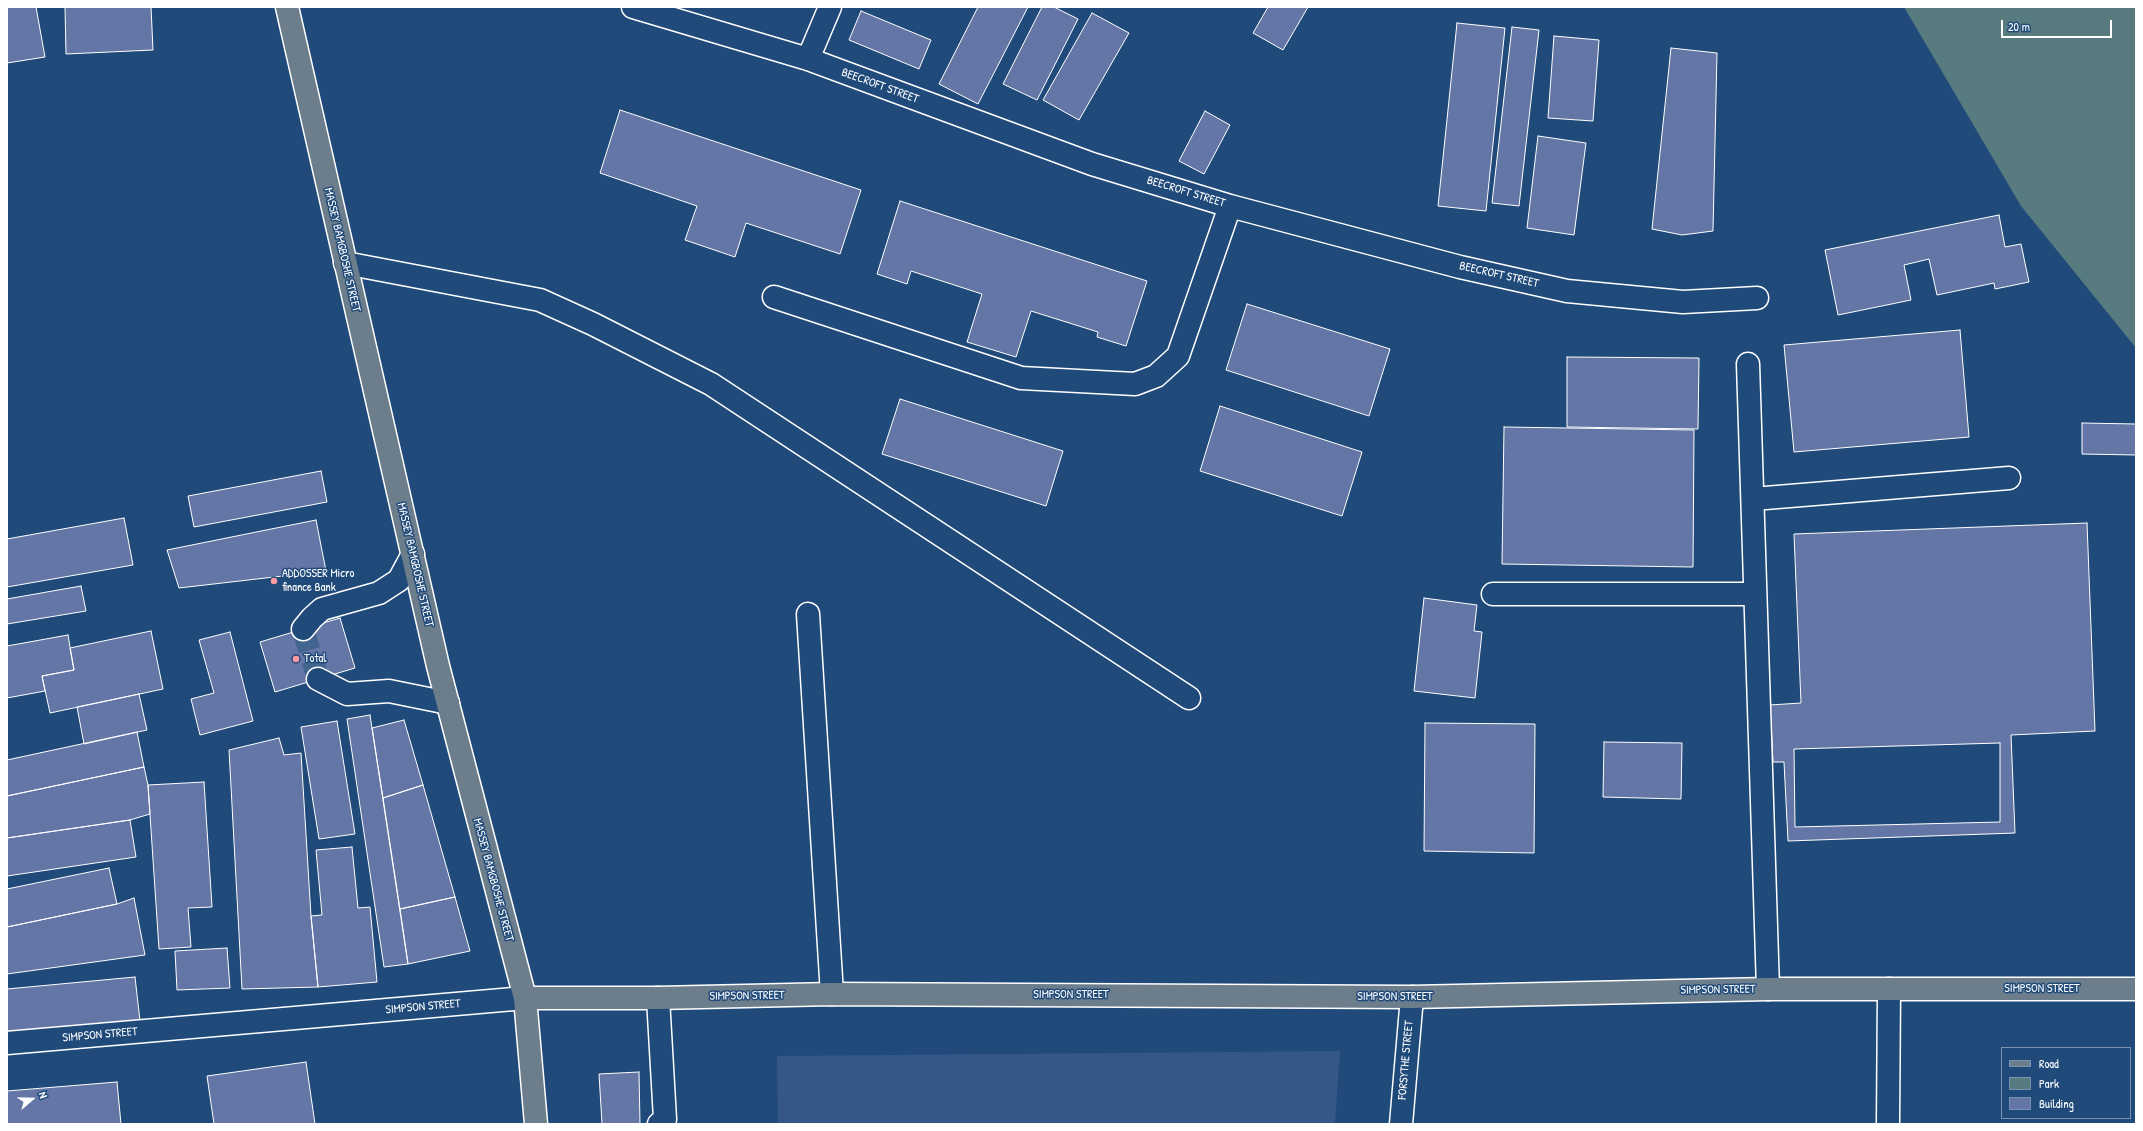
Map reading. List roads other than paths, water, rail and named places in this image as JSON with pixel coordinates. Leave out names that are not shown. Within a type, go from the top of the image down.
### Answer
[{"type":"main road","name":"MASSEY BAMGBOSHE STREET","points":[[287,7],[448,703],[525,998],[536,1124]]},
{"type":"main road","name":"SIMPSON STREET","points":[[525,998],[658,998],[832,994],[1412,997],[1768,989],[2136,989]]},
{"type":"street","name":"BEECROFT STREET","points":[[633,7],[808,59],[1092,164],[1230,206],[1460,267],[1567,291],[1683,302],[1757,298]]},
{"type":"street","points":[[808,59],[830,7]]},
{"type":"street","points":[[774,297],[1021,378],[1135,384],[1156,376],[1178,356],[1230,206]]},
{"type":"street","points":[[345,263],[540,300],[593,324],[704,381],[1189,698]]},
{"type":"street","points":[[1748,364],[1768,989]]},
{"type":"street","points":[[1753,499],[2009,478]]},
{"type":"street","points":[[303,629],[312,618],[322,610],[379,593],[399,580],[413,554]]},
{"type":"street","points":[[1493,594],[1755,594]]},
{"type":"street","points":[[808,614],[832,994]]},
{"type":"street","points":[[318,679],[347,694],[389,692],[448,703]]},
{"type":"street","points":[[1888,1124],[1889,989]]},
{"type":"street","name":"FORSYTHE STREET","points":[[1400,1124],[1412,997]]},
{"type":"street","name":"SIMPSON STREET","points":[[7,1043],[525,998]]},
{"type":"street","points":[[658,998],[666,1119],[659,1124]]},
{"type":"tunnel","points":[[303,629],[318,679]]},
{"type":"place","name":"ADDOSSER Micro finance Bank","points":[[274,581]]},
{"type":"place","name":"Total","points":[[296,659]]}]
